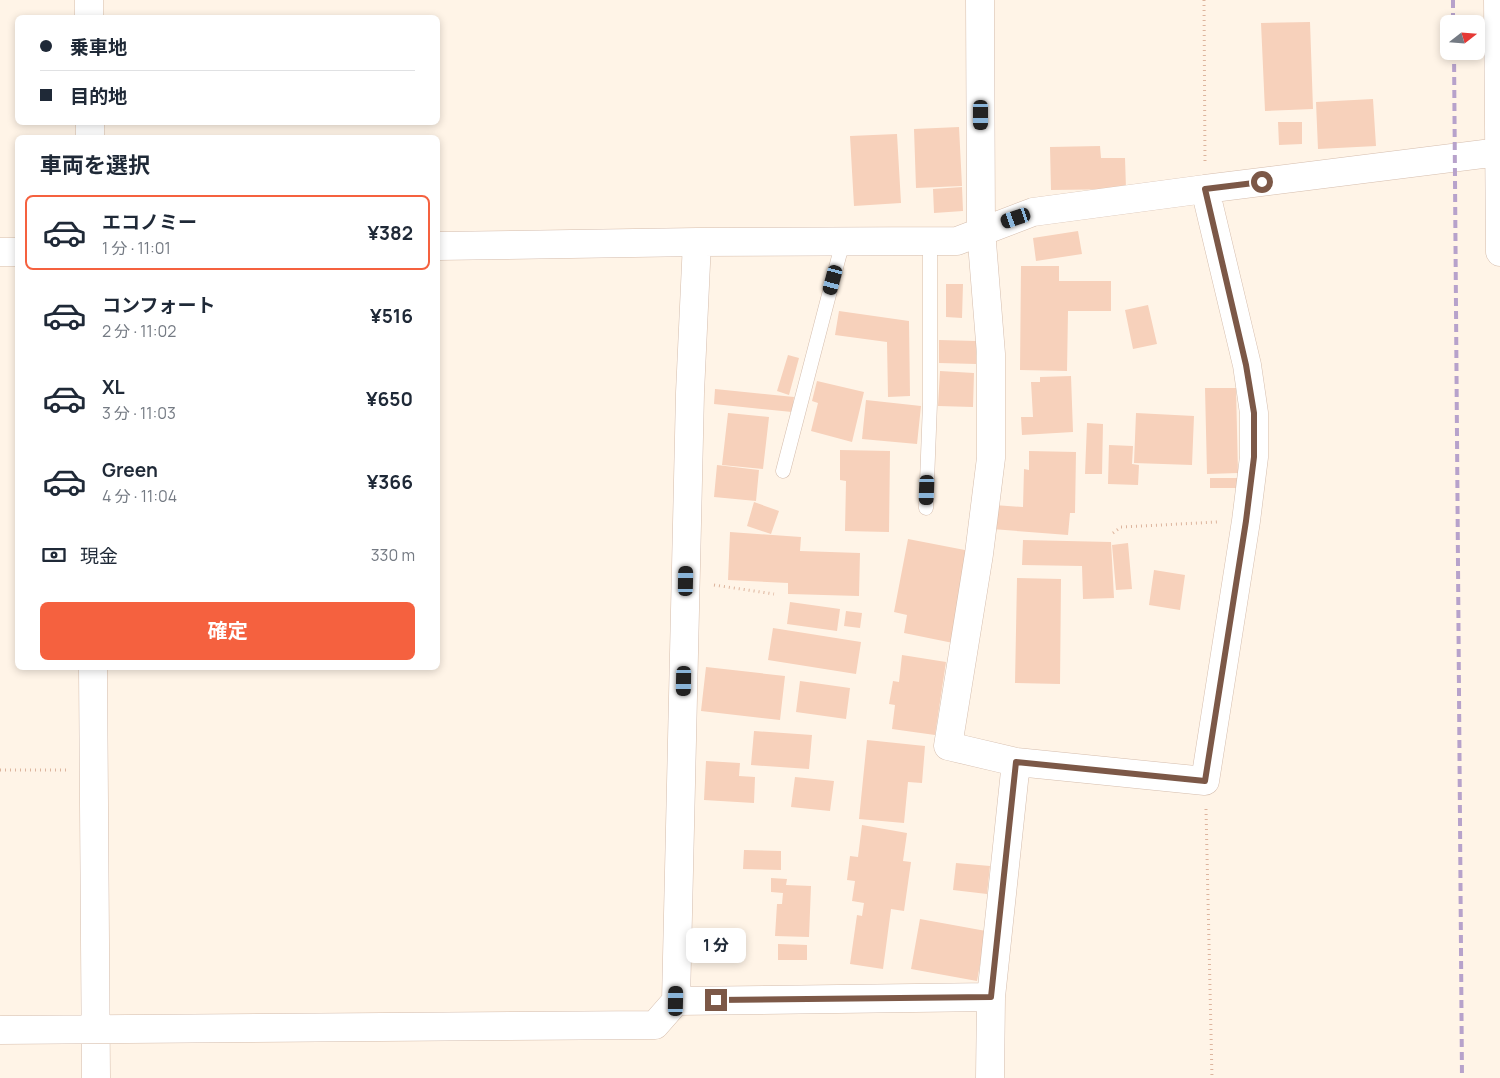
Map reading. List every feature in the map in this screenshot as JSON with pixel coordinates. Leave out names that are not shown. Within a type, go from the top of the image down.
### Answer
[{"type":"street","points":[[89,0],[89,15]]},
{"type":"street","points":[[980,0],[982,230],[991,354],[991,458],[979,554],[948,746],[1016,762],[1205,781],[1246,521],[1254,457],[1254,413],[1244,356],[1205,189]]},
{"type":"street","points":[[1498,0],[1500,252]]},
{"type":"street","points":[[440,246],[957,241],[1033,212],[1499,152]]},
{"type":"street","points":[[0,1030],[655,1025],[668,1012],[676,1001],[690,393],[697,242]]},
{"type":"street","points":[[0,252],[15,252]]},
{"type":"street","points":[[93,670],[96,1078]]},
{"type":"street","points":[[990,1078],[991,997],[1016,762]]},
{"type":"street","points":[[676,1001],[991,997]]},
{"type":"lane","points":[[783,471],[843,241]]},
{"type":"lane","points":[[926,508],[930,403],[930,241]]},
{"type":"path","points":[[1204,0],[1205,189]]},
{"type":"path","points":[[1113,533],[1121,527],[1246,521]]},
{"type":"path","points":[[686,581],[774,594]]},
{"type":"path","points":[[0,770],[94,770]]},
{"type":"path","points":[[1205,781],[1212,1078]]},
{"type":"building","points":[[1310,22],[1313,109],[1265,111],[1261,23]]},
{"type":"building","points":[[1373,99],[1376,146],[1318,149],[1316,102]]},
{"type":"building","points":[[1278,122],[1302,122],[1302,144],[1279,145]]},
{"type":"building","points":[[959,127],[962,186],[916,188],[914,129]]},
{"type":"building","points":[[897,134],[901,203],[854,206],[850,136]]},
{"type":"building","points":[[1100,146],[1101,158],[1125,158],[1126,189],[1051,190],[1050,147]]},
{"type":"building","points":[[962,187],[963,211],[934,213],[933,189]]},
{"type":"building","points":[[1078,231],[1082,254],[1036,261],[1033,238]]},
{"type":"building","points":[[1021,266],[1059,266],[1059,281],[1111,281],[1111,311],[1068,311],[1067,371],[1020,370]]},
{"type":"building","points":[[946,284],[963,284],[962,318],[946,317]]},
{"type":"building","points":[[1148,305],[1157,344],[1133,349],[1125,310]]},
{"type":"building","points":[[839,311],[909,321],[910,396],[888,397],[887,342],[835,335]]},
{"type":"building","points":[[939,340],[976,341],[976,364],[939,363]]},
{"type":"building","points":[[788,355],[799,358],[789,395],[777,391]]},
{"type":"building","points":[[940,371],[974,373],[973,407],[938,406]]},
{"type":"building","points":[[1071,376],[1073,432],[1022,435],[1021,417],[1033,417],[1031,382],[1040,382],[1040,377]]},
{"type":"building","points":[[817,381],[864,392],[852,442],[811,431],[818,403],[812,401]]},
{"type":"building","points":[[1205,388],[1236,388],[1238,473],[1207,474]]},
{"type":"building","points":[[715,389],[794,397],[792,412],[714,404]]},
{"type":"building","points":[[866,400],[921,406],[917,444],[862,439]]},
{"type":"building","points":[[728,413],[769,417],[763,469],[722,465]]},
{"type":"building","points":[[1136,413],[1194,416],[1192,465],[1134,463]]},
{"type":"building","points":[[1087,423],[1103,424],[1102,474],[1085,474]]},
{"type":"building","points":[[1109,445],[1133,446],[1132,464],[1139,465],[1138,485],[1108,484]]},
{"type":"building","points":[[840,450],[890,451],[889,532],[845,531],[846,481],[840,480]]},
{"type":"building","points":[[1029,451],[1076,452],[1075,513],[1070,513],[1068,535],[992,529],[994,505],[1023,507],[1024,469],[1029,470]]},
{"type":"building","points":[[717,465],[759,470],[756,501],[714,497]]},
{"type":"building","points":[[1210,478],[1239,478],[1239,488],[1210,488]]},
{"type":"building","points":[[754,502],[779,511],[771,534],[747,526]]},
{"type":"building","points":[[730,532],[801,537],[800,551],[860,553],[859,596],[788,594],[788,583],[728,580]]},
{"type":"building","points":[[908,539],[970,551],[953,643],[904,633],[907,615],[894,612]]},
{"type":"building","points":[[1023,540],[1111,542],[1114,598],[1083,599],[1082,566],[1022,565]]},
{"type":"building","points":[[1128,543],[1132,589],[1116,590],[1112,545]]},
{"type":"building","points":[[1154,570],[1185,575],[1180,610],[1149,605]]},
{"type":"building","points":[[1017,578],[1061,579],[1060,684],[1015,683]]},
{"type":"building","points":[[790,602],[840,609],[837,631],[787,624]]},
{"type":"building","points":[[846,611],[862,613],[860,628],[844,626]]},
{"type":"building","points":[[773,628],[861,642],[856,674],[768,660]]},
{"type":"building","points":[[902,655],[946,662],[935,735],[892,729],[895,705],[889,704],[893,681],[899,682]]},
{"type":"building","points":[[706,667],[785,676],[780,720],[701,711]]},
{"type":"building","points":[[800,681],[850,688],[846,719],[796,712]]},
{"type":"building","points":[[754,731],[812,735],[809,769],[751,765]]},
{"type":"building","points":[[867,740],[925,746],[922,783],[908,782],[904,823],[859,819]]},
{"type":"building","points":[[706,761],[740,763],[739,776],[755,777],[754,803],[704,800]]},
{"type":"building","points":[[795,777],[834,781],[830,811],[791,807]]},
{"type":"building","points":[[862,825],[907,833],[903,861],[911,862],[904,911],[891,909],[883,969],[850,964],[857,915],[862,916],[864,903],[852,901],[855,881],[847,880],[850,856],[858,857]]},
{"type":"building","points":[[744,850],[781,851],[781,870],[743,869]]},
{"type":"building","points":[[956,863],[990,866],[987,894],[953,890]]},
{"type":"building","points":[[771,878],[787,879],[786,885],[811,886],[809,937],[775,936],[777,904],[782,904],[783,893],[771,892]]},
{"type":"building","points":[[920,919],[986,931],[977,981],[911,969]]},
{"type":"building","points":[[778,944],[807,945],[807,960],[778,960]]},
{"type":"railway","points":[[1453,0],[1453,15]]},
{"type":"railway","points":[[1454,60],[1462,1078]]},
{"type":"route","points":[[716,1000],[991,997],[1016,762],[1205,781],[1246,521],[1254,457],[1254,413],[1232,300],[1205,189],[1262,182]]}]
